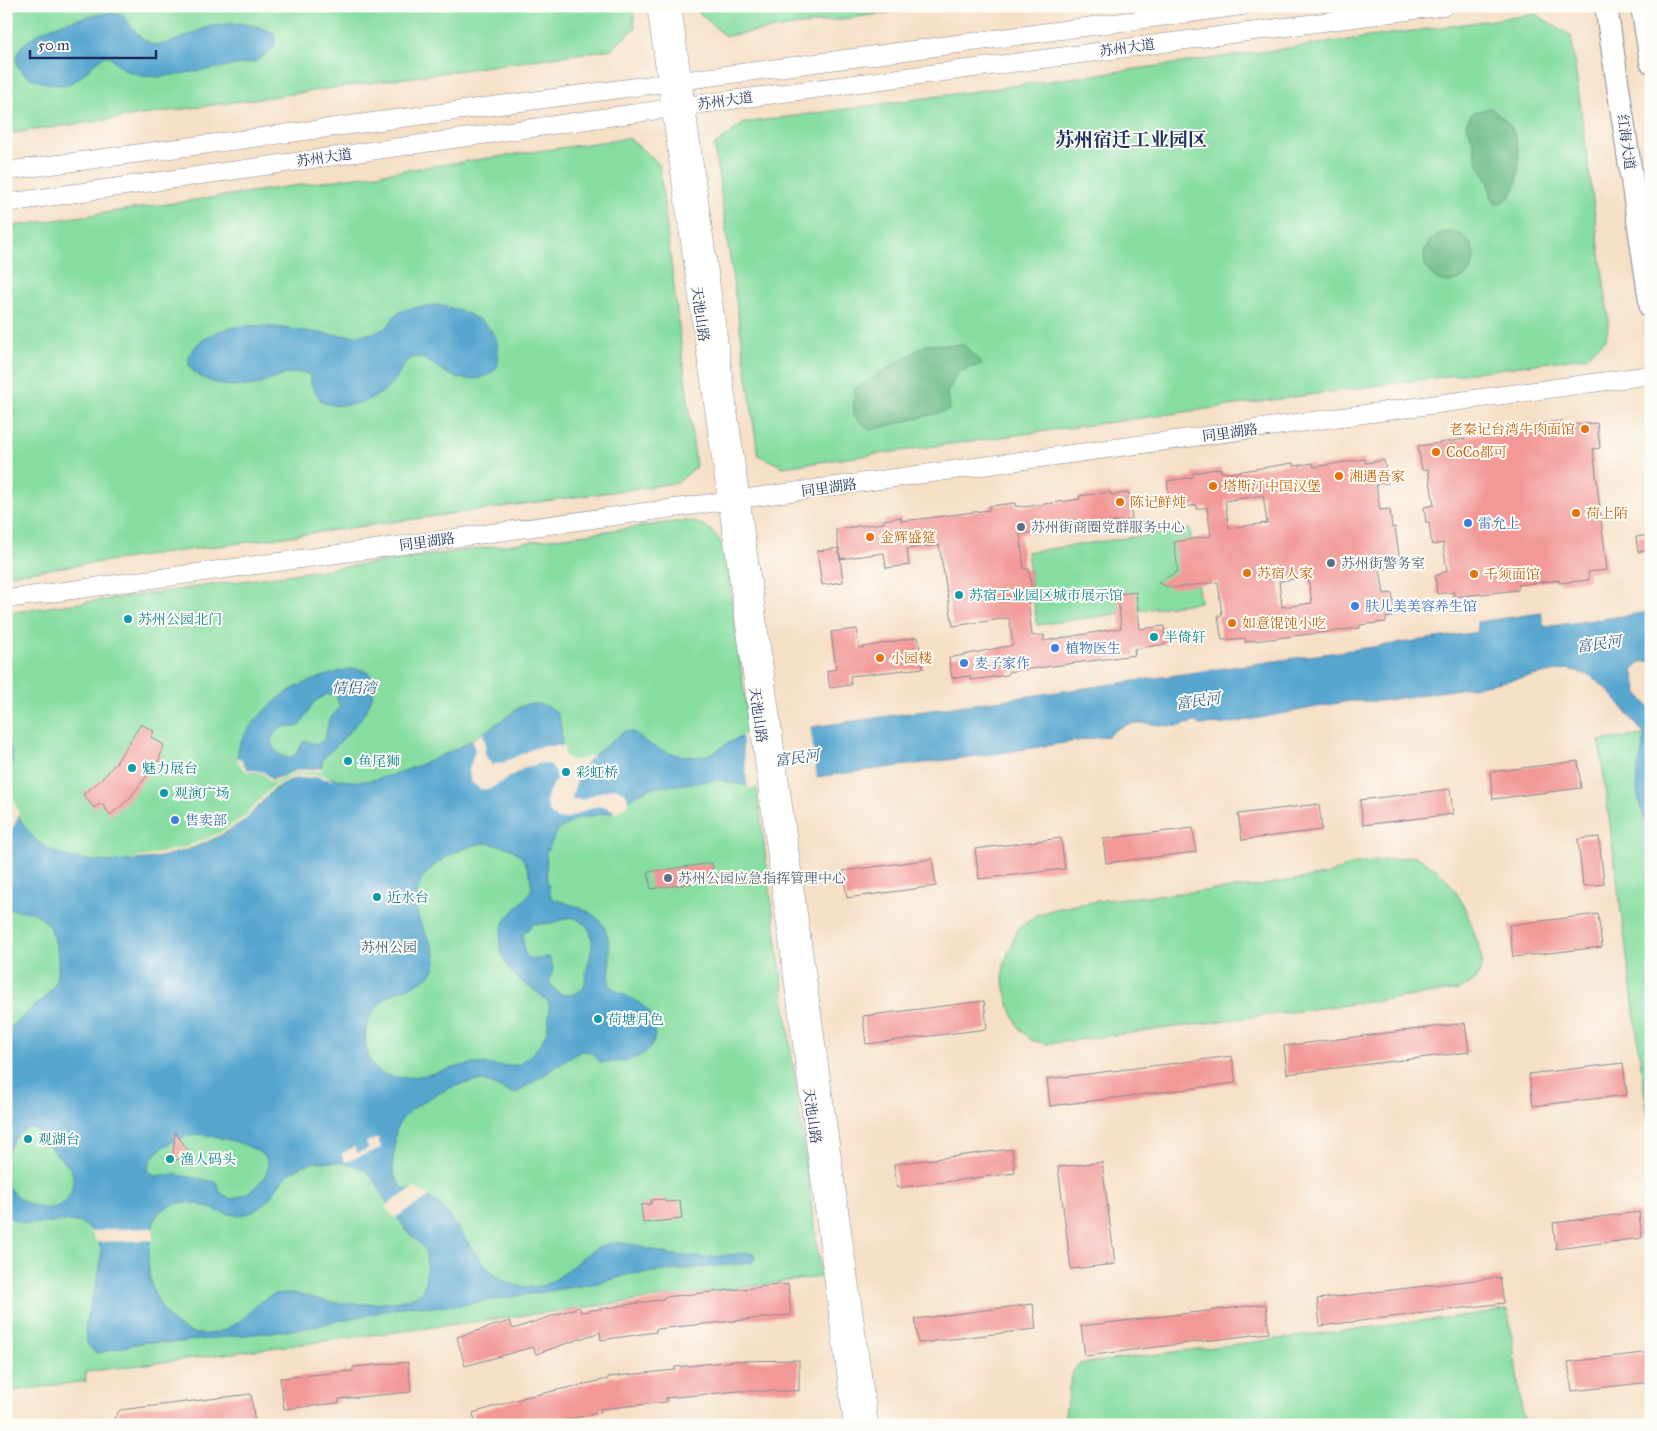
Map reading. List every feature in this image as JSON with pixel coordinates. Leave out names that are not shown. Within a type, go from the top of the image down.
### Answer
[{"type":"main road","name":"红海大道","points":[[1606,6],[1651,308]]},
{"type":"main road","points":[[1642,6],[1651,62]]},
{"type":"street","name":"天池山路","points":[[656,6],[674,81],[762,700],[853,1425]]},
{"type":"street","name":"天池山路","points":[[672,6],[674,81]]},
{"type":"street","name":"苏州大道","points":[[6,171],[1242,6]]},
{"type":"street","name":"苏州大道","points":[[6,203],[678,108],[1445,6]]},
{"type":"street","name":"同里湖路","points":[[6,599],[1651,375]]},
{"type":"street","name":"天池山路","points":[[779,825],[869,1425]]},
{"type":"green space","points":[[6,6],[633,6],[635,28],[612,49],[6,134]]},
{"type":"green space","points":[[698,6],[934,6],[725,36],[698,12]]},
{"type":"green space","points":[[1536,14],[1571,36],[1609,321],[1606,339],[1586,357],[783,467],[758,455],[714,146],[744,123]]},
{"type":"green space","points":[[1491,108],[1505,119],[1511,127],[1515,135],[1519,158],[1516,183],[1512,193],[1505,201],[1496,204],[1492,198],[1488,180],[1478,165],[1473,141],[1466,123],[1473,113]]},
{"type":"green space","points":[[629,138],[659,164],[696,467],[677,483],[6,575],[6,227]]},
{"type":"green space","points":[[1449,232],[1467,239],[1474,257],[1467,275],[1449,282],[1431,275],[1424,257],[1431,239]]},
{"type":"green space","points":[[927,344],[964,345],[982,364],[958,372],[947,393],[950,410],[870,430],[853,415],[855,389]]},
{"type":"green space","name":"苏州公园","points":[[682,521],[698,523],[710,530],[719,540],[726,555],[821,1277],[85,1372],[86,1381],[6,1392],[6,613]]},
{"type":"green space","points":[[1190,529],[1200,602],[1037,625],[1027,552]]},
{"type":"green space","points":[[1651,734],[1651,1142],[1599,741]]},
{"type":"green space","points":[[1414,856],[1437,870],[1454,888],[1466,911],[1479,946],[1482,962],[1480,972],[1474,981],[1458,990],[1046,1044],[1031,1040],[1020,1029],[1011,1011],[1003,980],[1004,964],[1018,929],[1036,915],[1055,909],[1104,900],[1258,886],[1325,875],[1350,865]]},
{"type":"green space","points":[[1508,1310],[1524,1425],[1063,1425],[1072,1373],[1079,1364]]},
{"type":"water","points":[[111,13],[122,15],[141,38],[153,45],[167,44],[211,26],[239,23],[256,26],[272,32],[276,40],[273,49],[254,62],[160,77],[142,76],[125,70],[107,55],[97,61],[74,82],[68,84],[52,84],[33,79],[19,69],[18,53],[24,44],[34,36],[60,24]]},
{"type":"water","points":[[435,305],[466,313],[481,321],[492,332],[498,348],[498,362],[496,368],[490,374],[470,379],[459,378],[450,375],[427,360],[413,358],[405,363],[395,381],[377,395],[359,403],[330,405],[322,402],[311,385],[310,375],[304,373],[286,374],[255,385],[237,386],[209,381],[194,372],[189,364],[190,354],[193,349],[210,335],[231,328],[253,326],[277,327],[347,336],[368,334],[385,328],[402,311]]},
{"type":"water","name":"富民河","points":[[1651,612],[1651,661],[1640,662],[1633,670],[1638,693],[1651,710],[1651,837],[1637,792],[1638,771],[1644,734],[1609,691],[1591,676],[1568,669],[1490,684],[1381,701],[1349,701],[1227,724],[1200,725],[1196,722],[1175,726],[1138,723],[1123,726],[1108,736],[1000,753],[747,786],[719,780],[651,788],[631,798],[612,812],[576,819],[558,830],[546,853],[547,881],[551,898],[586,911],[595,916],[601,923],[609,944],[610,986],[640,1004],[649,1012],[655,1028],[653,1043],[641,1055],[625,1061],[599,1062],[591,1052],[581,1051],[516,1093],[506,1091],[487,1082],[477,1081],[456,1086],[431,1097],[410,1112],[397,1128],[393,1164],[395,1177],[404,1189],[423,1194],[438,1204],[450,1217],[484,1264],[498,1277],[515,1285],[530,1287],[543,1285],[555,1280],[596,1249],[615,1243],[628,1244],[668,1254],[694,1257],[754,1254],[755,1259],[751,1263],[631,1274],[598,1283],[461,1305],[431,1307],[414,1305],[300,1329],[169,1343],[146,1342],[97,1353],[88,1345],[85,1334],[101,1256],[99,1243],[92,1230],[82,1223],[70,1221],[30,1224],[17,1221],[6,1214],[6,1183],[22,1200],[43,1208],[54,1207],[63,1203],[70,1195],[73,1177],[71,1169],[54,1152],[40,1132],[34,1128],[23,1130],[18,1135],[10,1147],[6,1158],[6,1032],[44,998],[53,987],[58,969],[58,958],[54,937],[43,919],[29,911],[6,909],[6,740],[10,746],[12,758],[11,798],[27,830],[39,843],[63,855],[85,860],[110,862],[160,857],[206,843],[243,820],[274,789],[290,780],[317,777],[365,781],[394,774],[422,764],[482,734],[526,704],[550,707],[558,715],[563,749],[568,762],[588,760],[625,731],[633,732],[648,743],[666,752],[682,756],[699,757],[715,752],[729,742],[742,737],[1478,632],[1477,622],[1541,613],[1544,627]],"holes":[[[482,843],[503,846],[518,854],[527,867],[532,888],[527,897],[506,920],[502,928],[500,945],[505,962],[515,976],[549,1003],[549,1020],[546,1034],[532,1054],[519,1064],[507,1066],[474,1064],[419,1076],[390,1077],[379,1072],[371,1062],[365,1041],[368,1021],[379,1004],[396,992],[424,979],[434,969],[436,962],[435,954],[417,913],[416,899],[419,886],[425,875],[434,866],[445,858]],[[570,917],[582,922],[589,929],[592,937],[585,986],[579,992],[572,995],[564,995],[557,992],[549,981],[553,969],[550,958],[534,959],[526,956],[523,934],[533,924],[552,923]],[[196,1134],[220,1138],[252,1148],[266,1159],[268,1166],[266,1174],[254,1188],[230,1199],[220,1192],[216,1182],[173,1174],[154,1176],[148,1170],[150,1162],[159,1150],[173,1141]],[[317,1162],[344,1163],[360,1168],[374,1179],[388,1204],[410,1234],[424,1249],[427,1266],[422,1291],[413,1297],[403,1300],[368,1304],[329,1302],[297,1294],[281,1293],[263,1300],[240,1321],[216,1333],[193,1333],[173,1323],[158,1301],[152,1286],[149,1270],[152,1231],[159,1212],[168,1206],[185,1202],[230,1214],[249,1213],[267,1201],[284,1178],[302,1166]]]},
{"type":"water","name":"情侣湾","points":[[349,669],[369,673],[372,679],[373,690],[371,701],[357,723],[323,759],[321,768],[293,771],[272,780],[267,774],[248,770],[240,762],[238,751],[242,740],[260,716],[280,697],[303,684]],"holes":[[[327,694],[336,695],[340,707],[329,720],[325,739],[318,744],[304,741],[295,755],[288,758],[282,756],[274,749],[271,741],[277,731],[284,727],[300,726],[314,702]]]},
{"type":"pier","points":[[810,725],[817,779],[748,788],[742,735]]},
{"type":"pier","points":[[483,733],[485,755],[492,765],[504,762],[535,748],[546,746],[564,746],[565,755],[569,759],[578,760],[595,755],[588,760],[578,777],[572,799],[583,800],[597,793],[615,788],[626,793],[629,803],[615,814],[613,810],[603,806],[593,807],[566,819],[557,819],[549,812],[546,802],[549,791],[556,780],[556,774],[551,765],[542,763],[526,767],[490,789],[480,789],[471,782],[469,770],[475,750],[472,740]]},
{"type":"pier","points":[[239,757],[247,769],[264,772],[272,780],[298,770],[321,768],[322,771],[294,773],[271,783],[264,774],[246,771],[237,760]]},
{"type":"pier","points":[[304,774],[323,775],[335,781],[317,777],[291,779],[274,788],[246,819],[222,834],[188,849],[158,857],[129,860],[187,847],[221,832],[244,817],[273,786],[290,777]]},
{"type":"pier","points":[[10,791],[19,814],[6,843],[6,810]]},
{"type":"pier","points":[[378,1138],[381,1148],[345,1162],[341,1154],[354,1147],[357,1153],[368,1149],[366,1142]]},
{"type":"pier","points":[[414,1188],[430,1196],[395,1218],[385,1206]]},
{"type":"pier","points":[[153,1228],[153,1240],[97,1242],[91,1232],[110,1229]]},
{"type":"building","points":[[1563,421],[1563,425],[1597,423],[1600,448],[1593,449],[1607,570],[1588,572],[1589,580],[1559,583],[1559,580],[1518,585],[1518,590],[1454,597],[1454,592],[1437,594],[1435,576],[1447,571],[1443,543],[1432,545],[1429,523],[1426,523],[1424,507],[1434,505],[1428,469],[1422,470],[1418,446],[1465,439],[1465,436]]},
{"type":"building","points":[[1365,459],[1366,463],[1384,460],[1388,483],[1376,484],[1380,510],[1390,509],[1392,528],[1395,527],[1401,567],[1380,569],[1384,594],[1392,593],[1395,616],[1386,618],[1386,622],[1360,625],[1360,628],[1245,642],[1245,638],[1222,640],[1218,616],[1222,615],[1218,582],[1172,588],[1158,583],[1178,571],[1174,542],[1211,536],[1207,507],[1197,509],[1197,505],[1171,509],[1167,481],[1193,477],[1193,473],[1221,468],[1221,472],[1230,473],[1293,463],[1294,466],[1313,463],[1314,467]],"holes":[[[1263,495],[1267,523],[1229,528],[1225,501]],[[1308,577],[1312,603],[1282,607],[1279,581]]]},
{"type":"building","points":[[1110,492],[1111,495],[1129,493],[1132,520],[1020,534],[1024,569],[1029,569],[1033,598],[1028,599],[1032,636],[1044,635],[1044,641],[1121,628],[1118,594],[1136,592],[1140,629],[1164,626],[1166,644],[1134,649],[1135,655],[1008,672],[1008,675],[971,680],[970,676],[952,678],[949,658],[1013,645],[1009,618],[953,626],[939,545],[907,549],[909,565],[886,568],[884,553],[840,559],[836,529],[884,523],[884,520],[901,517],[901,521],[989,510],[989,506],[1015,503],[1015,506],[1024,507],[1080,499],[1079,496]]},
{"type":"building","points":[[1651,535],[1651,550],[1638,552],[1636,537]]},
{"type":"building","points":[[839,548],[843,582],[822,585],[817,551]]},
{"type":"building","points":[[857,629],[859,648],[918,637],[923,668],[850,676],[851,685],[830,688],[827,671],[836,669],[831,632]]},
{"type":"building","name":"魅力展台","points":[[141,724],[154,731],[151,737],[164,745],[159,760],[128,800],[110,815],[101,803],[94,808],[83,794],[101,780],[116,763]]},
{"type":"building","points":[[1578,761],[1581,788],[1493,799],[1490,772]]},
{"type":"building","points":[[1450,789],[1453,814],[1363,825],[1360,800]]},
{"type":"building","points":[[1319,804],[1322,830],[1242,840],[1238,814]]},
{"type":"building","points":[[1193,828],[1196,852],[1106,863],[1103,839]]},
{"type":"building","points":[[1599,837],[1604,884],[1583,886],[1578,839]]},
{"type":"building","points":[[1061,838],[1065,869],[979,879],[975,849]]},
{"type":"building","points":[[932,859],[936,886],[847,898],[843,871]]},
{"type":"building","points":[[712,863],[714,880],[651,889],[648,872]]},
{"type":"building","points":[[1598,914],[1602,947],[1513,957],[1509,925]]},
{"type":"building","points":[[984,1001],[987,1029],[866,1044],[863,1016]]},
{"type":"building","points":[[1465,1023],[1469,1052],[1287,1074],[1284,1046]]},
{"type":"building","points":[[1232,1056],[1236,1083],[1050,1106],[1047,1079]]},
{"type":"building","points":[[1623,1063],[1627,1095],[1533,1106],[1529,1074]]},
{"type":"building","points":[[175,1132],[189,1152],[172,1163]]},
{"type":"building","points":[[1012,1149],[1015,1173],[897,1188],[894,1164]]},
{"type":"building","points":[[1102,1162],[1115,1264],[1071,1269],[1058,1167]]},
{"type":"building","points":[[665,1199],[665,1202],[680,1201],[682,1219],[643,1223],[641,1205],[651,1204],[651,1200]]},
{"type":"building","points":[[1639,1212],[1642,1238],[1556,1249],[1553,1223]]},
{"type":"building","points":[[1500,1277],[1504,1303],[1320,1326],[1317,1299]]},
{"type":"building","points":[[788,1284],[791,1315],[656,1329],[656,1332],[601,1340],[600,1332],[536,1354],[533,1347],[465,1366],[457,1337],[510,1321],[513,1329],[579,1307],[581,1312],[664,1299],[664,1297]]},
{"type":"building","points":[[1033,1304],[1036,1329],[918,1343],[915,1319]]},
{"type":"building","points":[[1266,1304],[1269,1333],[1085,1356],[1081,1326]]},
{"type":"building","points":[[1651,1352],[1651,1382],[1572,1391],[1568,1362]]},
{"type":"building","points":[[799,1360],[799,1391],[739,1391],[666,1398],[667,1402],[600,1409],[601,1412],[547,1425],[476,1425],[473,1413],[526,1397],[608,1379],[608,1377],[675,1370],[675,1367],[736,1361]]},
{"type":"building","points":[[408,1362],[411,1392],[339,1399],[339,1403],[284,1409],[280,1378],[353,1371],[353,1367]]},
{"type":"building","points":[[251,1394],[255,1425],[109,1425],[120,1410]]},
{"type":"place","name":"老秦记台湾牛肉面馆","points":[[1585,429]]},
{"type":"place","name":"CoCo都可","points":[[1436,452]]},
{"type":"place","name":"湘遇吾家","points":[[1339,476]]},
{"type":"place","name":"塔斯汀中国汉堡","points":[[1213,486]]},
{"type":"place","name":"陈记鲜炖","points":[[1120,502]]},
{"type":"place","name":"荷上陌","points":[[1576,513]]},
{"type":"place","name":"雷允上","points":[[1468,523]]},
{"type":"place","name":"苏州街商圈党群服务中心","points":[[1021,527]]},
{"type":"place","name":"金辉盛筵","points":[[870,537]]},
{"type":"place","name":"苏州街警务室","points":[[1331,563]]},
{"type":"place","name":"苏宿人家","points":[[1247,573]]},
{"type":"place","name":"千须面馆","points":[[1474,574]]},
{"type":"place","name":"苏宿工业园区城市展示馆","points":[[959,595]]},
{"type":"place","name":"肤儿美美容养生馆","points":[[1355,606]]},
{"type":"place","name":"苏州公园北门","points":[[128,619]]},
{"type":"place","name":"如意馄饨小吃","points":[[1232,623]]},
{"type":"place","name":"半倚轩","points":[[1154,637]]},
{"type":"place","name":"植物医生","points":[[1055,648]]},
{"type":"place","name":"小园楼","points":[[880,658]]},
{"type":"place","name":"麦子家作","points":[[964,663]]},
{"type":"place","name":"鱼尾狮","points":[[348,761]]},
{"type":"place","name":"魅力展台","points":[[132,768]]},
{"type":"place","name":"彩虹桥","points":[[566,772]]},
{"type":"place","name":"观演广场","points":[[164,793]]},
{"type":"place","name":"售卖部","points":[[175,820]]},
{"type":"place","name":"苏州公园应急指挥管理中心","points":[[668,878]]},
{"type":"place","name":"近水台","points":[[377,897]]},
{"type":"place","name":"荷塘月色","points":[[598,1019]]},
{"type":"place","name":"观湖台","points":[[28,1139]]},
{"type":"place","name":"渔人码头","points":[[170,1159]]},
{"type":"district","name":"苏州宿迁工业园区","points":[[1131,139]]}]
